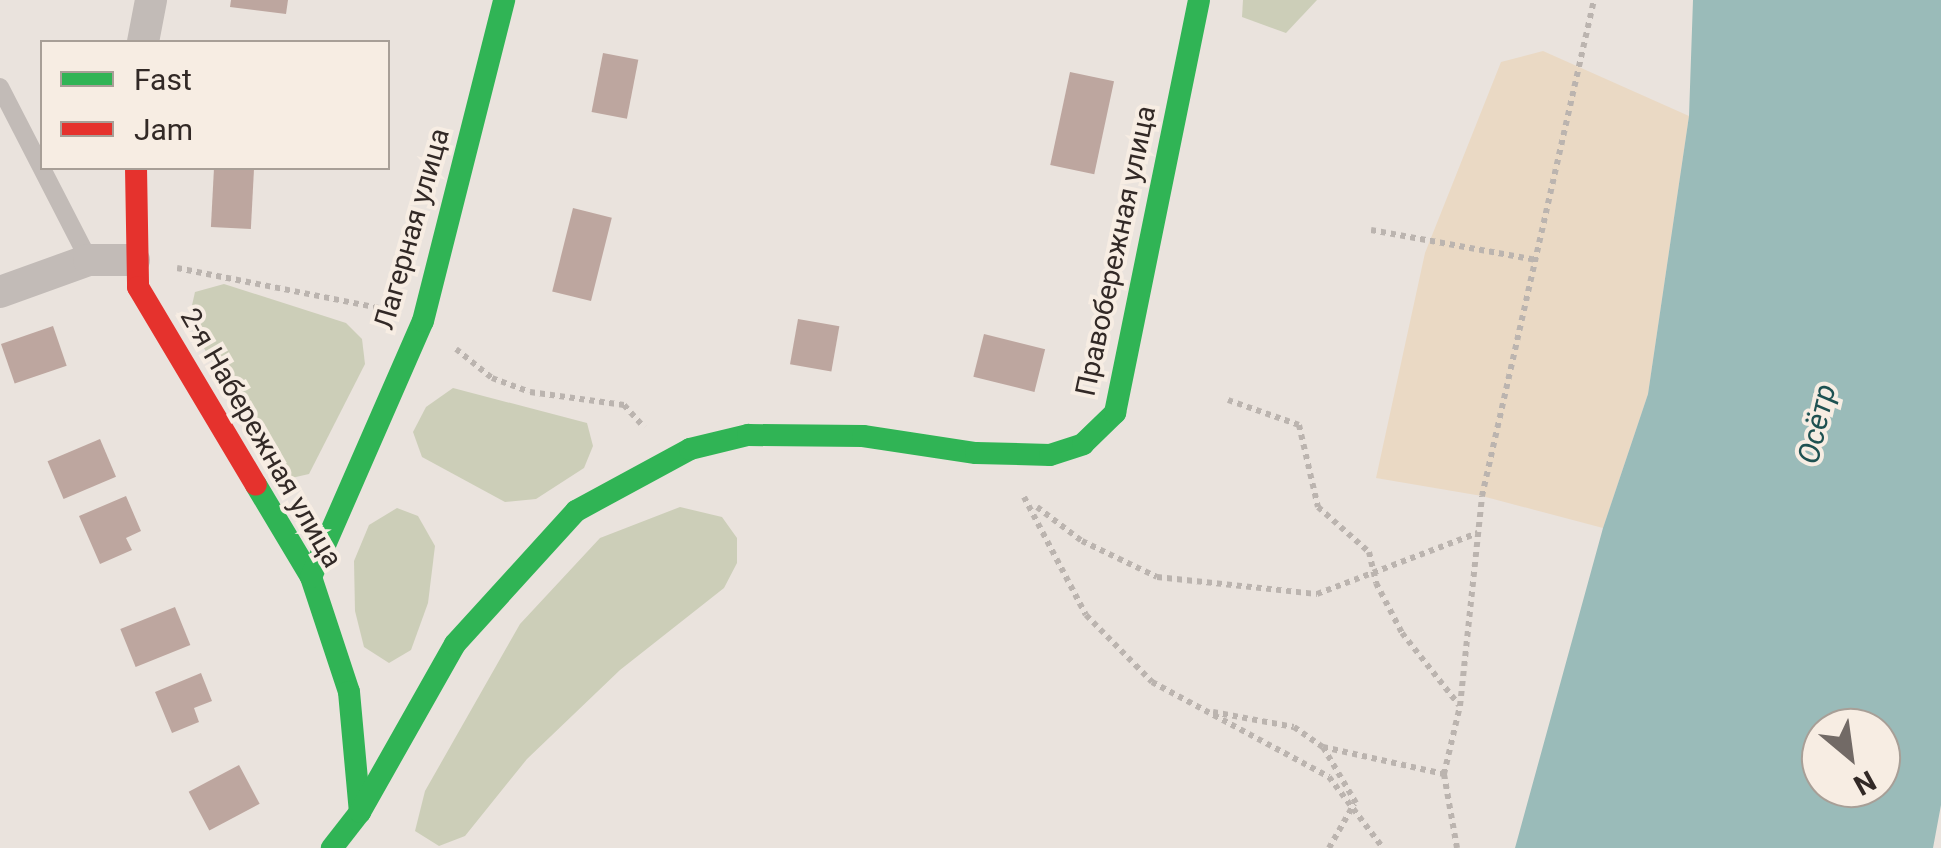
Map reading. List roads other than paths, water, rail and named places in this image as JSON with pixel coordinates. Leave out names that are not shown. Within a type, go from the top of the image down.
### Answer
[{"type":"street","points":[[144,40],[151,0]]},
{"type":"street","name":"Лагерная улица","points":[[311,577],[423,321],[504,0]]},
{"type":"street","name":"Правобережная улица","points":[[360,812],[455,644],[576,512],[631,480],[690,450],[748,435],[863,436],[1050,455],[1083,444],[1115,413],[1199,0]]},
{"type":"street","points":[[0,292],[89,260],[136,274],[136,170]]},
{"type":"street","name":"2-я Набережная улица","points":[[136,274],[311,577],[349,692],[360,812]]},
{"type":"street","points":[[332,848],[360,812]]},
{"type":"lane","points":[[0,87],[40,165]]},
{"type":"lane","points":[[43,170],[89,260]]},
{"type":"water","name":"Осётр","points":[[1693,0],[1941,0],[1941,805],[1933,848],[1515,848],[1603,528],[1648,394],[1689,116]]}]
